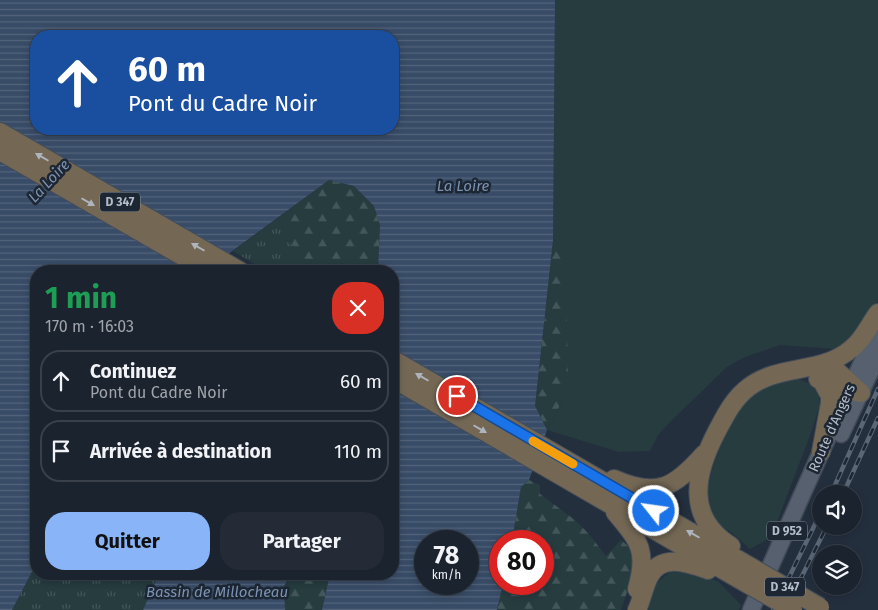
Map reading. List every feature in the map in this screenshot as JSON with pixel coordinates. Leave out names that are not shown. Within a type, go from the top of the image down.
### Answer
[{"type":"highway","name":"D 347","points":[[0,132],[230,265]]},
{"type":"highway","name":"D 347","points":[[0,151],[198,265]]},
{"type":"highway","points":[[749,570],[717,536],[700,508],[698,484],[709,448],[727,413],[743,392],[767,377],[822,364],[843,356],[860,339],[878,313]]},
{"type":"highway","name":"D 347","points":[[399,363],[569,461],[584,474],[606,502],[749,570],[772,579],[823,608]]},
{"type":"highway","points":[[822,364],[839,373],[854,389]]},
{"type":"highway","points":[[797,370],[809,374],[823,383],[854,389]]},
{"type":"highway","name":"D 347","points":[[399,382],[584,474],[749,570],[793,610]]},
{"type":"highway","points":[[821,452],[830,403],[830,396],[823,383]]},
{"type":"highway","points":[[584,474],[647,489],[658,488],[679,479],[709,448]]},
{"type":"highway","points":[[606,502],[635,536],[642,554],[641,574],[630,610]]},
{"type":"highway","points":[[637,610],[648,578],[653,570],[664,563],[679,561],[749,570]]},
{"type":"main road","name":"Route d'Angers","points":[[758,610],[854,389],[878,328]]},
{"type":"main road","name":"Route d'Angers","points":[[751,610],[821,452],[854,389],[878,355]]},
{"type":"green space","points":[[555,0],[878,0],[878,301],[852,340],[836,349],[780,345],[745,357],[727,367],[658,435],[650,451],[619,452],[547,430],[565,396],[565,247],[553,240]]},
{"type":"green space","points":[[329,180],[354,186],[374,206],[380,225],[378,265],[342,265],[342,263],[340,265],[307,265],[289,241],[278,218]]},
{"type":"green space","points":[[278,218],[289,241],[307,265],[256,265],[233,251]]},
{"type":"green space","points":[[553,240],[565,247],[568,373],[565,396],[547,430],[535,406]]},
{"type":"green space","points":[[796,378],[811,384],[818,393],[820,404],[774,530],[768,539],[750,549],[732,533],[720,526],[712,515],[708,493],[710,478],[722,442],[740,409],[750,396],[759,388],[768,384]]},
{"type":"green space","points":[[529,480],[540,485],[540,494],[575,520],[606,556],[621,540],[635,552],[629,586],[621,610],[497,610],[500,595],[554,595],[554,530],[514,530],[521,487]]},
{"type":"green space","points":[[671,571],[694,572],[719,582],[741,605],[739,610],[646,610],[657,583]]},
{"type":"green space","points":[[30,576],[30,580],[156,580],[143,610],[12,610]]},
{"type":"green space","points":[[290,580],[329,580],[322,610],[285,610],[284,586]]},
{"type":"water","name":"La Loire","points":[[0,0],[555,0],[553,240],[535,406],[547,430],[529,480],[521,487],[514,530],[489,530],[489,595],[500,595],[497,610],[322,610],[329,580],[399,580],[399,265],[378,265],[380,225],[374,206],[354,186],[329,180],[213,265],[30,265],[30,576],[12,610],[0,610]]},
{"type":"water","name":"Bassin de Millocheau","points":[[156,580],[288,580],[284,586],[285,610],[143,610]]},
{"type":"railway","points":[[835,485],[878,389]]},
{"type":"railway","points":[[847,485],[878,418]]},
{"type":"railway","points":[[773,610],[812,530]]},
{"type":"railway","points":[[785,610],[822,535]]},
{"type":"slow traffic","points":[[533,441],[573,464]]},
{"type":"route","points":[[457,396],[654,511]]}]
